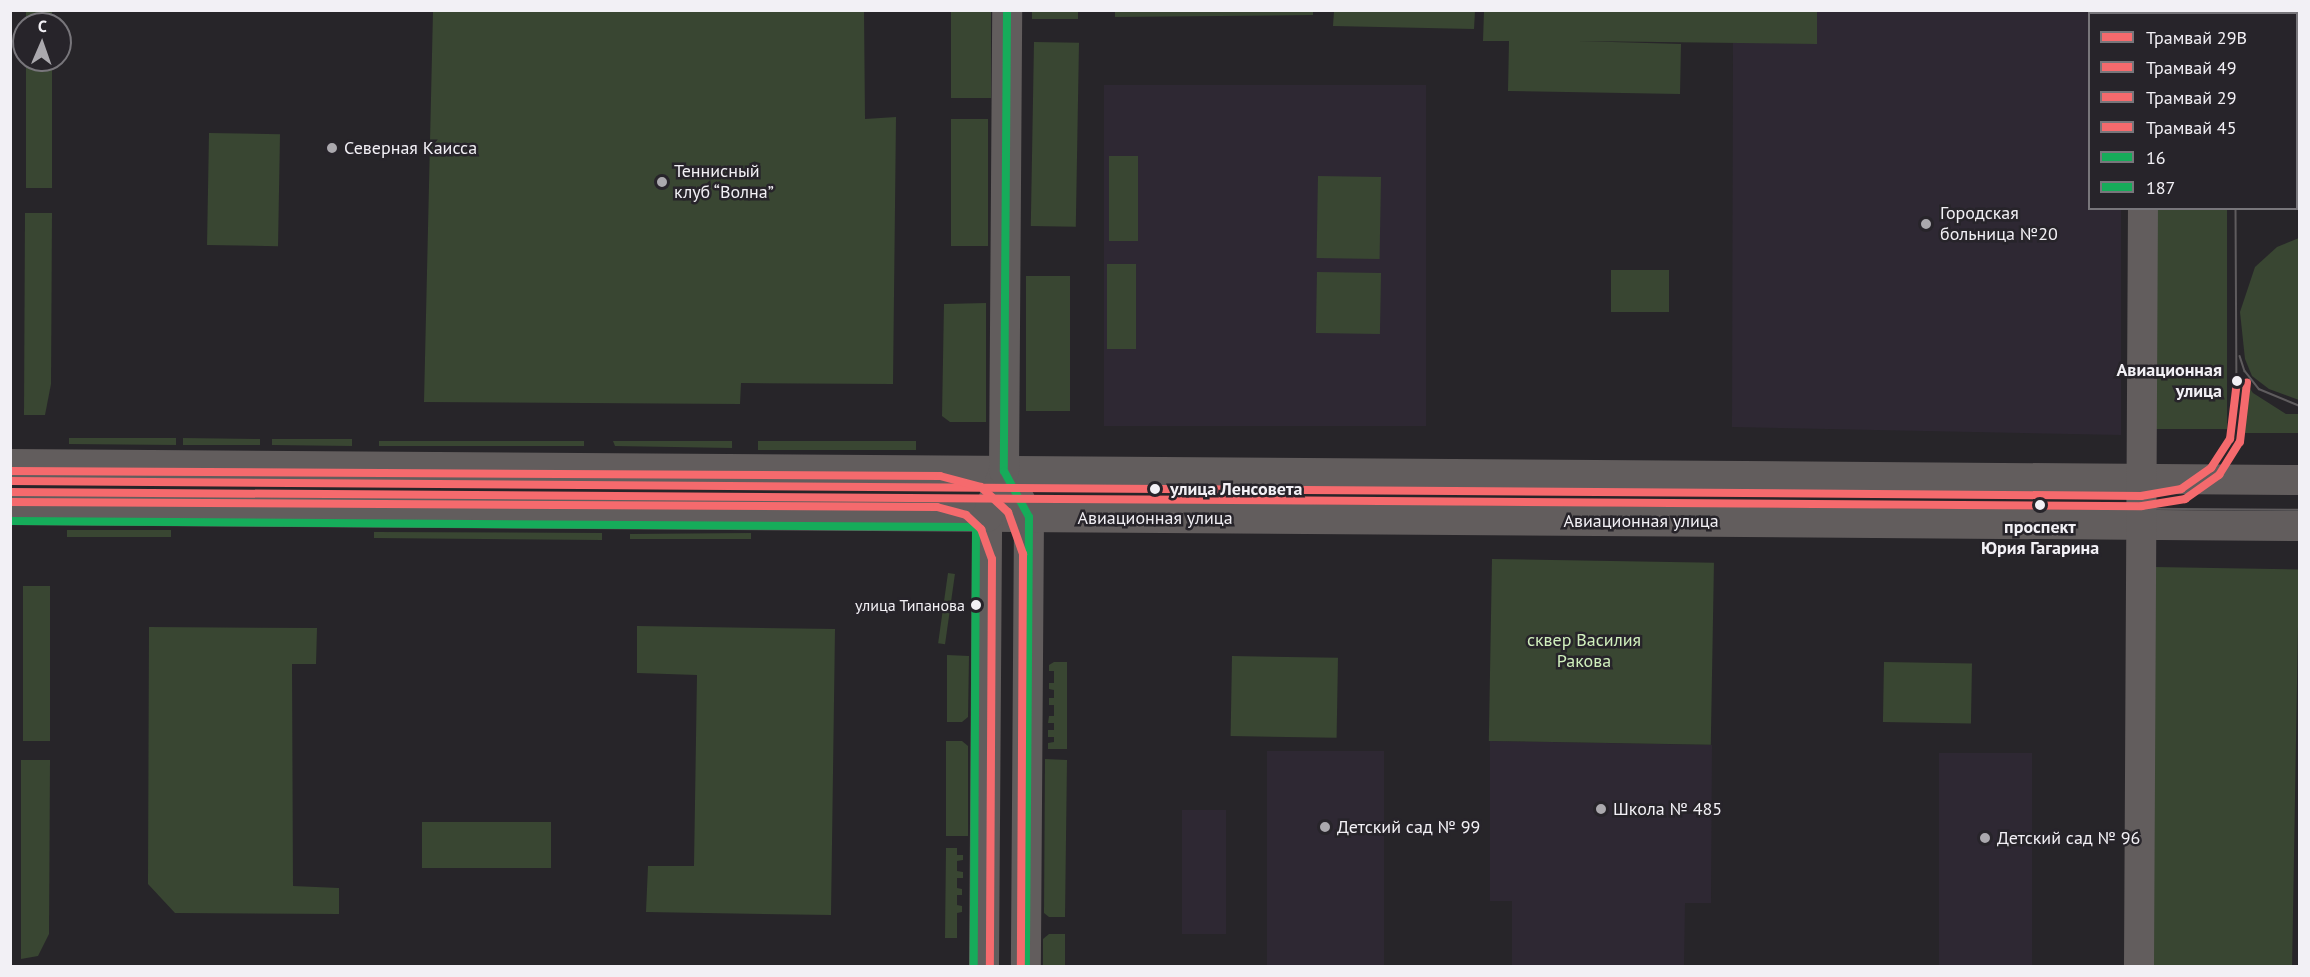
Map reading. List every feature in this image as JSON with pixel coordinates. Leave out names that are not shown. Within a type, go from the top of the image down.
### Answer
[{"type":"street","points":[[984,966],[987,517],[1004,471],[1007,10]]},
{"type":"street","points":[[2139,966],[2143,210]]},
{"type":"street","points":[[10,464],[2300,480]]},
{"type":"street","points":[[1004,471],[1029,517],[1026,966]]},
{"type":"street","name":"Авиационная улица","points":[[10,510],[2300,526]]},
{"type":"shaded area","name":"Городская больница №20","points":[[1817,11],[2122,11],[2088,12],[2088,210],[2121,210],[2121,435],[1732,427],[1733,42],[1816,44]]},
{"type":"shaded area","points":[[1104,85],[1426,85],[1426,426],[1104,426]]},
{"type":"shaded area","name":"Школа № 485","points":[[1490,741],[1712,745],[1711,903],[1685,903],[1684,966],[1512,966],[1512,901],[1490,901]]},
{"type":"shaded area","name":"Детский сад № 99","points":[[1267,751],[1384,751],[1384,966],[1267,966]]},
{"type":"shaded area","name":"Детский сад № 96","points":[[1939,753],[2032,753],[2032,966],[1939,966]]},
{"type":"shaded area","points":[[1182,810],[1226,810],[1226,934],[1182,934]]},
{"type":"green space","points":[[1115,10],[1313,10],[1313,15],[1115,17]]},
{"type":"green space","points":[[2157,10],[2299,11],[2299,110],[2298,12]]},
{"type":"green space","points":[[52,11],[52,12],[26,12]]},
{"type":"green space","name":"Теннисный клуб “Волна”","points":[[433,11],[864,11],[865,119],[896,117],[893,384],[741,383],[740,404],[424,402]]},
{"type":"green space","points":[[951,11],[991,11],[991,98],[951,98]]},
{"type":"green space","points":[[1032,11],[1078,11],[1078,19],[1032,19]]},
{"type":"green space","points":[[1334,11],[1475,11],[1474,29],[1333,26]]},
{"type":"green space","points":[[1484,11],[1817,11],[1817,44],[1578,41],[1681,44],[1680,94],[1508,91],[1509,41],[1483,41]]},
{"type":"green space","points":[[1034,42],[1079,43],[1076,227],[1031,226]]},
{"type":"green space","points":[[26,72],[52,72],[52,188],[26,188]]},
{"type":"green space","points":[[951,119],[988,119],[988,246],[951,246]]},
{"type":"green space","points":[[209,133],[280,134],[278,246],[207,245]]},
{"type":"green space","points":[[1109,156],[1138,156],[1138,241],[1109,241]]},
{"type":"green space","points":[[1318,176],[1381,177],[1380,259],[1317,258]]},
{"type":"green space","points":[[2155,210],[2227,210],[2227,429],[2155,429]]},
{"type":"green space","points":[[25,213],[52,213],[51,384],[45,415],[24,415]]},
{"type":"green space","points":[[2300,238],[2299,400],[2269,389],[2252,376],[2245,359],[2240,312],[2255,267],[2277,247]]},
{"type":"green space","points":[[1107,264],[1136,264],[1136,349],[1107,349]]},
{"type":"green space","points":[[1611,270],[1669,270],[1669,312],[1611,312]]},
{"type":"green space","points":[[1317,272],[1381,273],[1380,334],[1316,333]]},
{"type":"green space","points":[[1026,276],[1070,276],[1070,411],[1026,411]]},
{"type":"green space","points":[[986,303],[986,422],[950,422],[942,416],[944,304]]},
{"type":"green space","points":[[2242,377],[2253,393],[2286,414],[2299,414],[2299,433],[2241,433]]},
{"type":"green space","points":[[69,438],[176,438],[176,445],[69,444]]},
{"type":"green space","points":[[183,438],[260,439],[260,445],[183,445]]},
{"type":"green space","points":[[272,439],[352,439],[352,446],[272,445]]},
{"type":"green space","points":[[379,441],[584,441],[584,446],[379,446]]},
{"type":"green space","points":[[613,441],[732,441],[732,448],[615,446]]},
{"type":"green space","points":[[758,441],[916,441],[916,450],[758,450]]},
{"type":"green space","points":[[67,530],[171,530],[171,537],[67,537]]},
{"type":"green space","points":[[374,532],[602,533],[602,540],[374,538]]},
{"type":"green space","points":[[751,533],[751,539],[630,539],[630,534]]},
{"type":"green space","name":"сквер Василия Ракова","points":[[1492,559],[1714,563],[1711,745],[1489,741]]},
{"type":"green space","points":[[2155,567],[2299,570],[2292,966],[2148,966]]},
{"type":"green space","points":[[948,573],[955,574],[945,644],[938,643]]},
{"type":"green space","points":[[23,586],[50,586],[50,741],[23,741]]},
{"type":"green space","points":[[637,626],[835,629],[831,915],[646,912],[648,866],[694,866],[697,675],[637,673]]},
{"type":"green space","points":[[149,627],[317,628],[316,664],[292,664],[293,886],[339,888],[339,914],[175,913],[148,884]]},
{"type":"green space","points":[[947,655],[969,656],[968,717],[962,722],[947,722]]},
{"type":"green space","points":[[1232,656],[1338,658],[1337,738],[1231,736]]},
{"type":"green space","points":[[1054,662],[1067,662],[1067,749],[1048,749],[1048,743],[1054,742],[1054,737],[1048,737],[1048,730],[1054,730],[1054,723],[1048,723],[1049,716],[1054,716],[1054,705],[1049,705],[1049,698],[1054,698],[1054,690],[1049,689],[1049,683],[1054,683],[1054,671],[1049,671],[1049,665]]},
{"type":"green space","points":[[1884,662],[1972,664],[1971,724],[1883,722]]},
{"type":"green space","points":[[946,741],[962,741],[968,746],[968,836],[946,836]]},
{"type":"green space","points":[[1045,759],[1067,760],[1065,917],[1049,917],[1044,913]]},
{"type":"green space","points":[[21,760],[50,760],[49,934],[38,956],[21,959]]},
{"type":"green space","points":[[422,822],[551,822],[551,868],[422,868]]},
{"type":"green space","points":[[946,848],[957,848],[957,855],[963,855],[963,860],[957,861],[957,871],[963,872],[963,878],[957,878],[957,888],[962,889],[962,895],[957,895],[957,905],[962,906],[962,912],[957,913],[957,938],[945,938]]},
{"type":"green space","points":[[1049,934],[1065,934],[1065,966],[1043,966],[1043,939]]},
{"type":"green space","points":[[1652,965],[1652,966],[1534,966]]},
{"type":"tram line","points":[[2236,210],[2237,381]]},
{"type":"tram line","points":[[2240,356],[2245,371],[2259,389],[2300,406]]},
{"type":"tram line","name":"29В","points":[[10,481],[2141,496],[2181,489],[2211,468],[2230,439],[2237,381]]},
{"type":"tram line","name":"49","points":[[10,492],[2142,506],[2185,499],[2219,475],[2240,442],[2247,382]]},
{"type":"tram line","name":"29","points":[[10,471],[940,476],[981,487],[1008,512],[1023,554],[1021,966]]},
{"type":"tram line","name":"45","points":[[10,502],[937,507],[966,515],[981,529],[992,559],[990,966]]},
{"type":"tram line","points":[[2040,508],[2300,510]]},
{"type":"transit line","name":"16","points":[[1007,10],[1004,471],[1029,517],[1026,966]]},
{"type":"transit line","name":"187","points":[[10,521],[976,527],[974,966]]},
{"type":"place","name":"Северная Каисса","points":[[332,148]]},
{"type":"place","name":"Теннисный клуб “Волна”","points":[[662,182]]},
{"type":"place","name":"Городская больница №20","points":[[1926,224]]},
{"type":"place","name":"Авиационная улица","points":[[2237,381]]},
{"type":"place","name":"улица Ленсовета","points":[[1155,489]]},
{"type":"place","name":"проспект Юрия Гагарина","points":[[2040,505]]},
{"type":"place","name":"улица Типанова","points":[[976,605]]},
{"type":"place","name":"Школа № 485","points":[[1601,809]]},
{"type":"place","name":"Детский сад № 99","points":[[1325,827]]},
{"type":"place","name":"Детский сад № 96","points":[[1985,838]]}]
